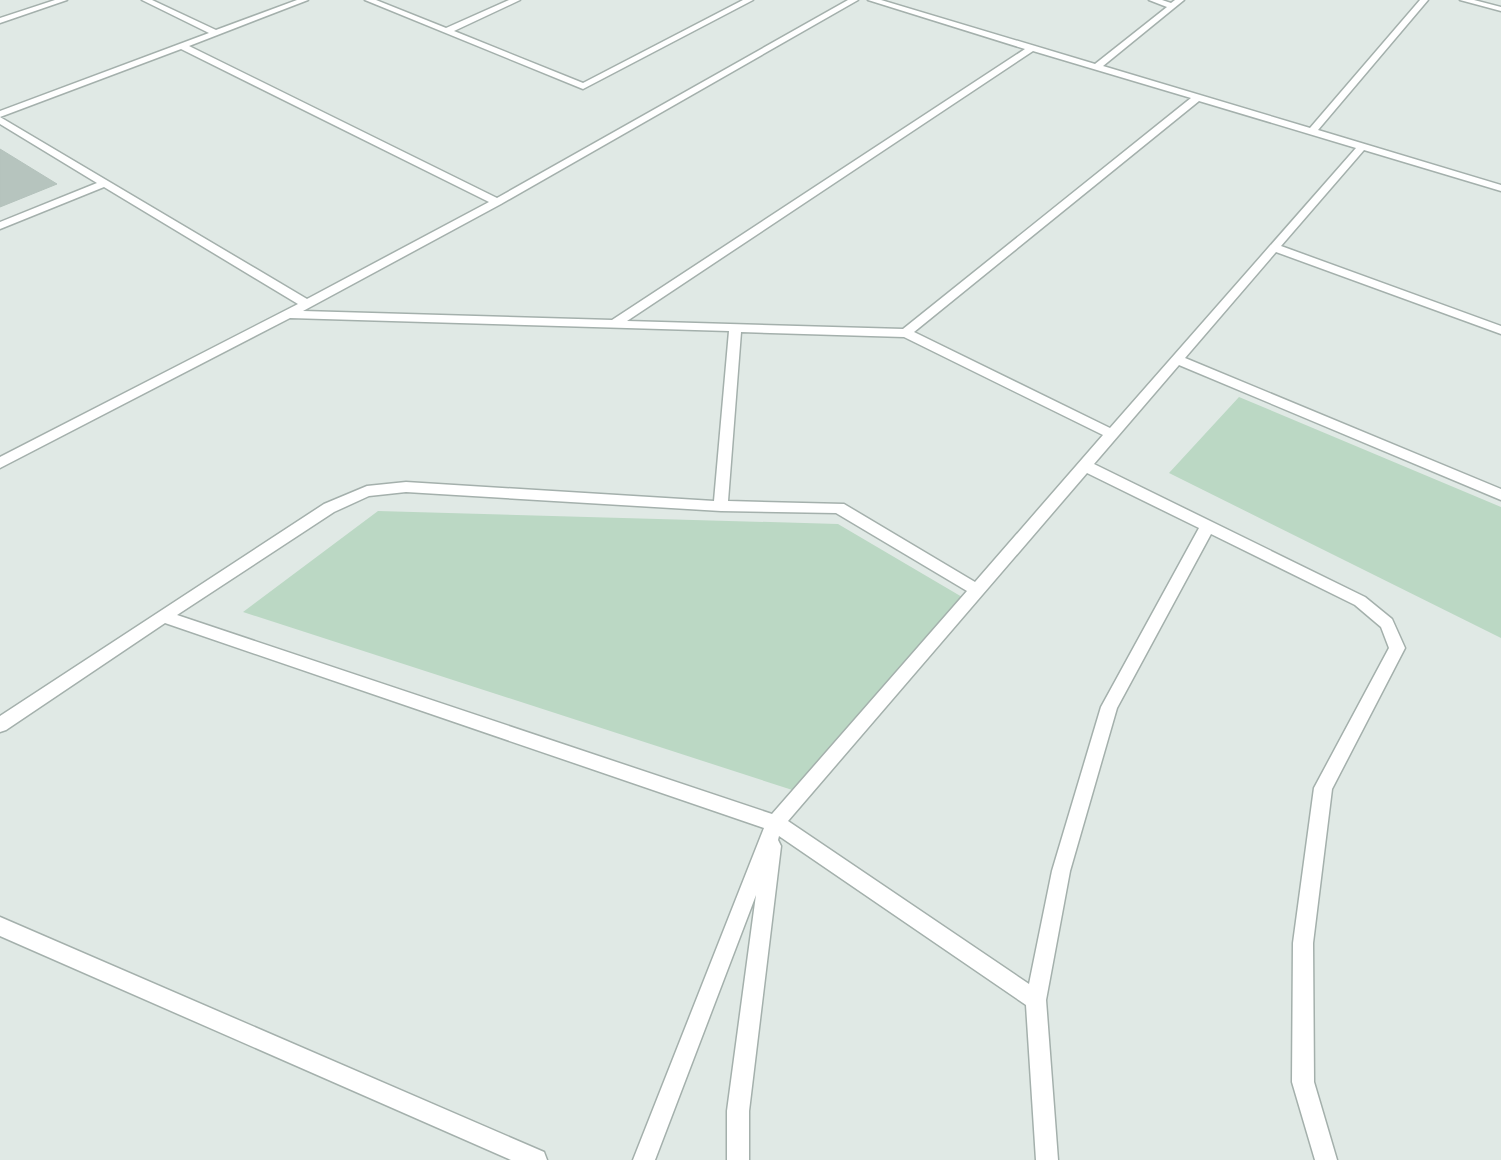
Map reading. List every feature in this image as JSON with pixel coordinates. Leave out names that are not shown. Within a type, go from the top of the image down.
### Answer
[{"type":"street","points":[[0,21],[63,0]]},
{"type":"street","points":[[146,0],[216,33]]},
{"type":"street","points":[[0,114],[304,0]]},
{"type":"street","points":[[369,0],[584,86],[749,0]]},
{"type":"street","points":[[447,31],[516,0]]},
{"type":"street","points":[[0,463],[288,314],[497,202],[854,0]]},
{"type":"street","points":[[872,0],[1501,188]]},
{"type":"street","points":[[1153,0],[1177,3]]},
{"type":"street","points":[[1312,131],[1424,0]]},
{"type":"street","points":[[1464,0],[1475,1],[1501,9]]},
{"type":"street","points":[[1096,67],[1177,3]]},
{"type":"street","points":[[182,46],[497,202]]},
{"type":"street","points":[[614,324],[1032,48]]},
{"type":"street","points":[[906,333],[1198,97]]},
{"type":"street","points":[[0,120],[307,304]]},
{"type":"street","points":[[644,1160],[775,822],[1274,247],[1364,146]]},
{"type":"street","points":[[0,226],[105,183]]},
{"type":"street","points":[[1274,247],[1501,330]]},
{"type":"street","points":[[288,314],[906,333],[1112,434]]},
{"type":"street","points":[[721,506],[735,328]]},
{"type":"street","points":[[1177,359],[1501,495]]},
{"type":"street","points":[[1085,466],[1360,601],[1387,623],[1398,648],[1324,788],[1303,943],[1303,1082],[1326,1160]]},
{"type":"street","points":[[1,724],[329,508],[367,491],[406,487],[721,506],[839,508],[977,590]]},
{"type":"street","points":[[1047,1160],[1036,1000],[1062,871],[1109,707],[1208,526]]},
{"type":"street","points":[[163,616],[775,822],[1036,1000]]},
{"type":"street","points":[[738,1160],[738,1111],[775,822]]},
{"type":"street","points":[[0,926],[536,1160]]},
{"type":"green space","points":[[1239,397],[1501,507],[1501,638],[1169,473]]},
{"type":"green space","points":[[378,511],[838,524],[974,604],[811,796],[243,612]]},
{"type":"building","points":[[0,149],[57,184],[0,207]]}]
